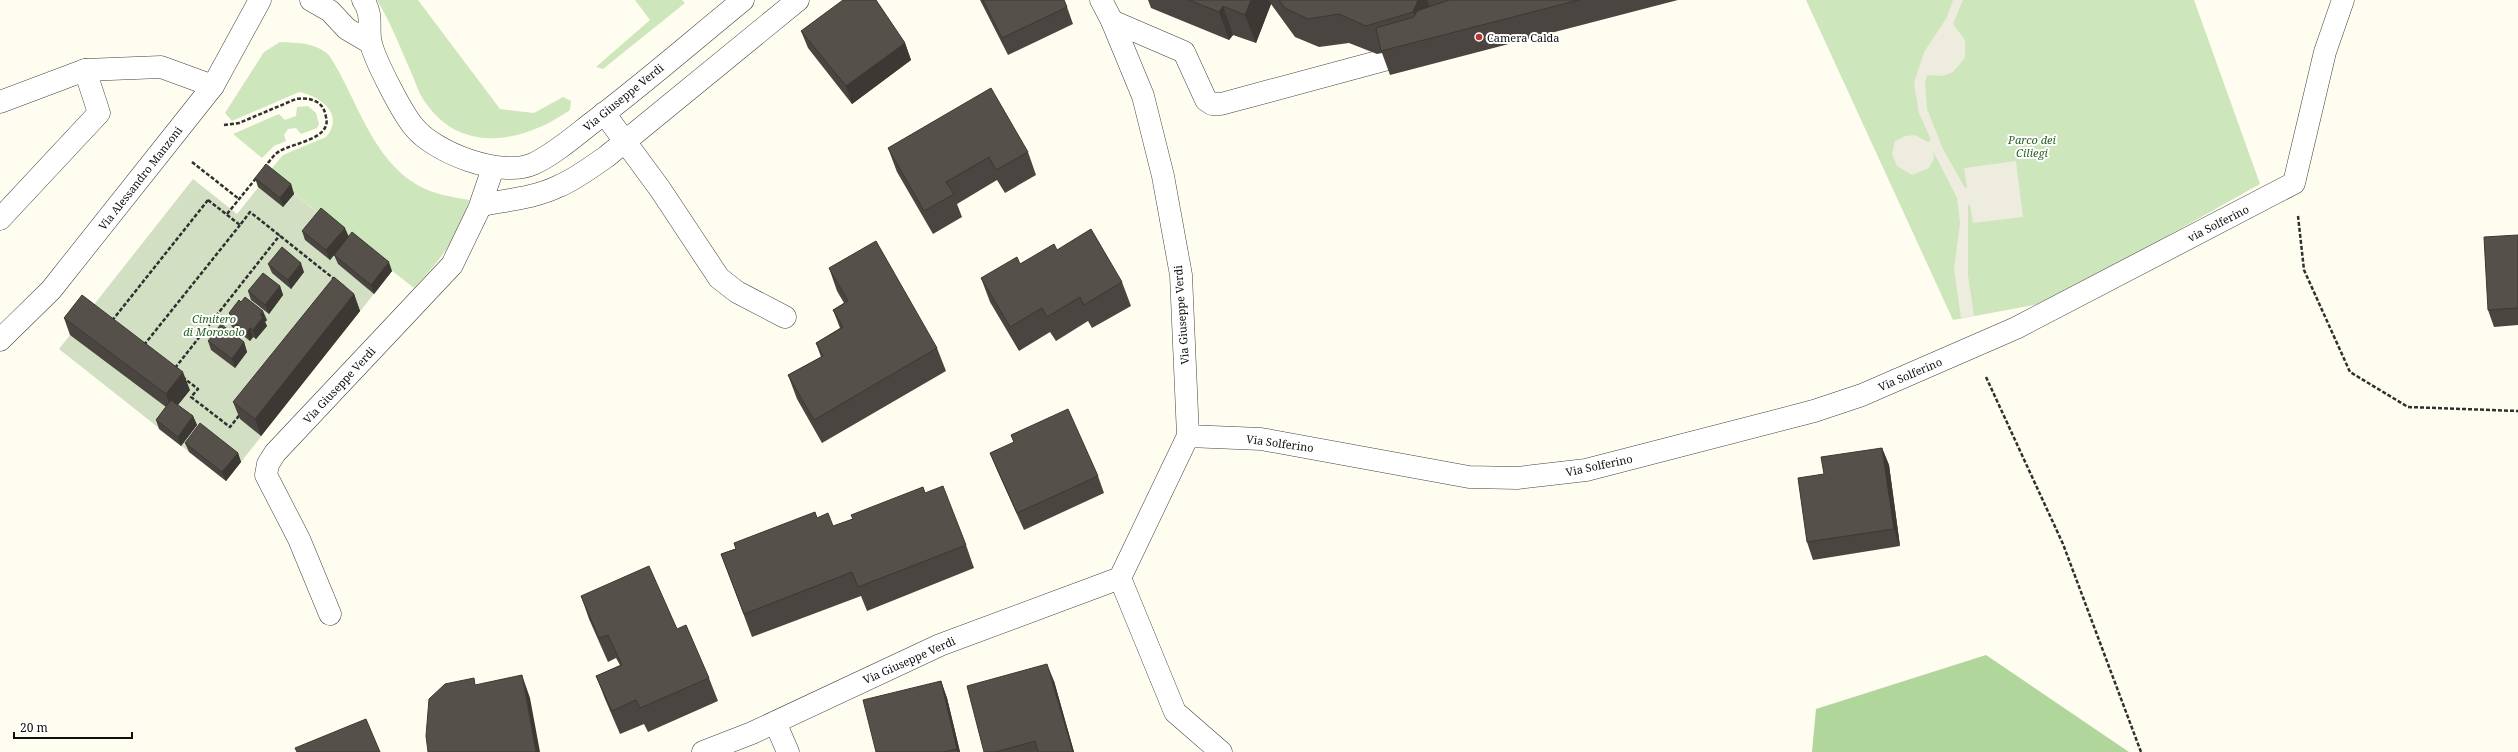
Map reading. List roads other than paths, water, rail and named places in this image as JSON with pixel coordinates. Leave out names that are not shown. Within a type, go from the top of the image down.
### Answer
[{"type":"street","name":"Via Alessandro Manzoni","points":[[0,340],[51,290],[213,86],[260,0]]},
{"type":"street","points":[[311,0],[330,11],[347,29],[371,43]]},
{"type":"street","points":[[363,0],[370,15],[371,43]]},
{"type":"street","name":"Via Giuseppe Verdi","points":[[371,43],[401,109],[415,129],[452,153],[493,168],[521,167],[532,164],[604,113],[742,0]]},
{"type":"street","points":[[481,205],[536,194],[559,186],[606,157],[798,0]]},
{"type":"street","name":"Via Giuseppe Verdi","points":[[703,752],[775,722],[940,645],[1120,578],[1188,436],[1181,275],[1163,176],[1143,96],[1112,21],[1101,0]]},
{"type":"street","name":"via Solferino","points":[[1972,347],[2016,328],[2294,183],[2325,52],[2343,0]]},
{"type":"street","points":[[1112,21],[1184,52],[1206,100],[1212,104],[1221,104],[1436,46]]},
{"type":"street","points":[[0,102],[85,70],[161,67],[213,86]]},
{"type":"street","points":[[0,219],[99,113],[85,70]]},
{"type":"street","points":[[604,113],[660,189],[719,278],[737,292],[785,317]]},
{"type":"street","name":"Via Giuseppe Verdi","points":[[330,614],[299,539],[266,475],[268,464],[275,453],[452,265],[481,205],[493,168]]},
{"type":"street","name":"Via Solferino","points":[[1188,436],[1268,440],[1469,477],[1533,476],[1586,470],[1814,411],[1862,395],[1972,347]]},
{"type":"street","points":[[1120,578],[1175,712],[1221,752]]},
{"type":"street","points":[[775,722],[788,752]]},
{"type":"place","name":"Camera Calda","points":[[1479,37]]},
{"type":"park label","name":"Parco dei Ciliegi","points":[[2032,145]]},
{"type":"park label","name":"Cimitero di Morosolo","points":[[214,324]]}]
